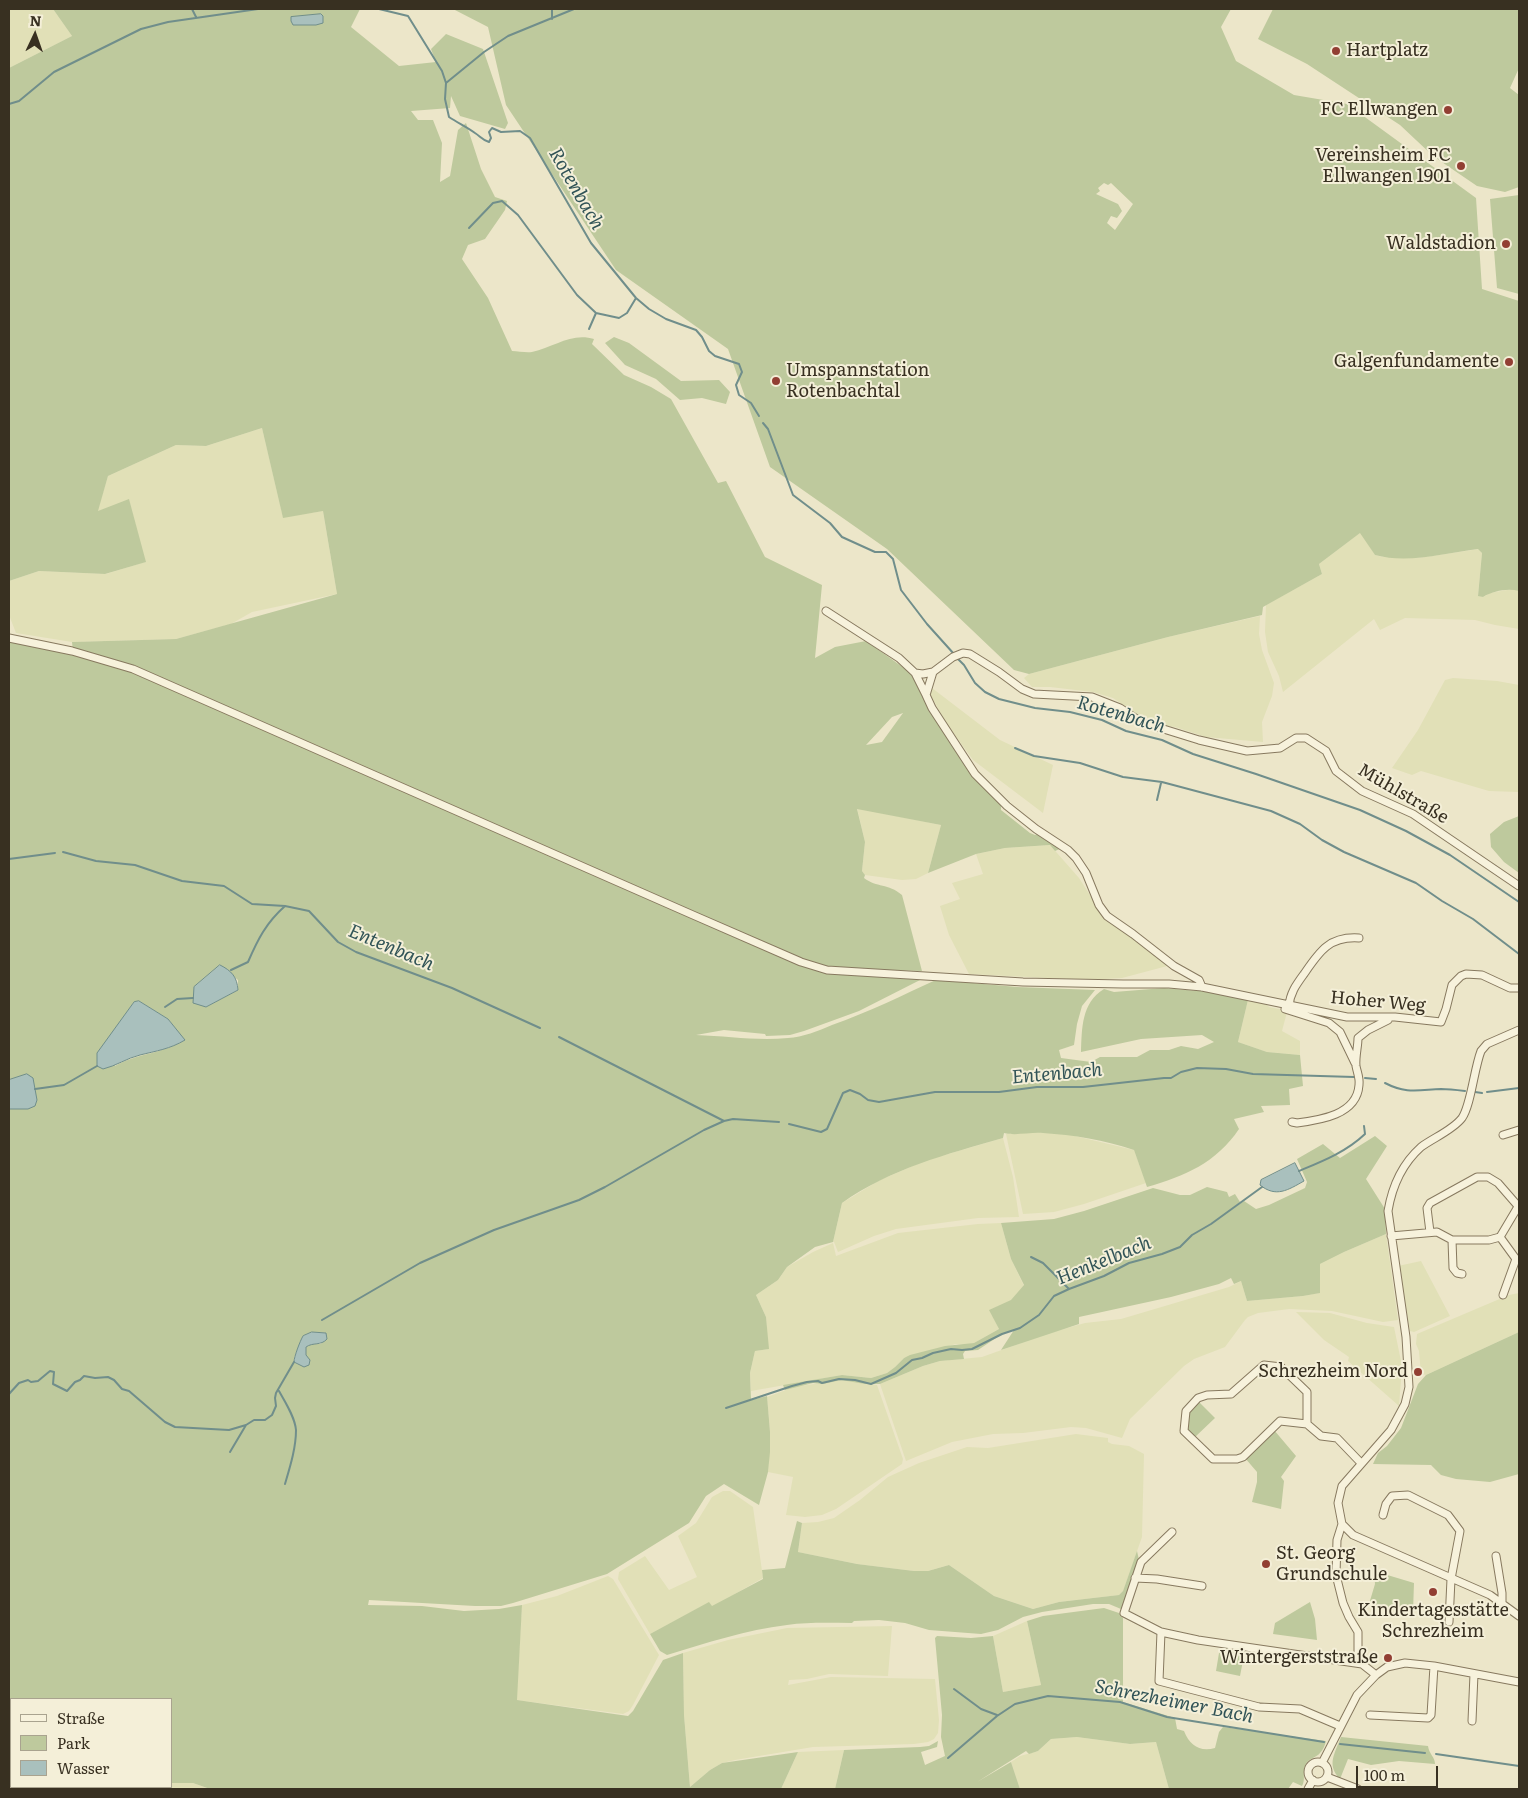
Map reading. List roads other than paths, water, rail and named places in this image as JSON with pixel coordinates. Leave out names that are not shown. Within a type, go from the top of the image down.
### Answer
[{"type":"street","points":[[826,611],[899,658],[915,673],[932,708],[975,774],[1007,806],[1036,829],[1068,850],[1076,858],[1086,873],[1099,905],[1107,916],[1134,934],[1174,966],[1199,980],[1202,987]]},
{"type":"street","name":"Hoher Weg","points":[[9,638],[72,650],[133,669],[711,923],[801,962],[827,970],[1022,982],[1169,984],[1202,987],[1347,1017],[1395,1017],[1441,1022],[1452,985],[1460,976],[1466,974],[1482,975],[1510,988],[1519,988]]},
{"type":"street","name":"Mühlstraße","points":[[934,672],[956,656],[970,654],[1028,692],[1034,694],[1092,697],[1120,708],[1141,722],[1199,740],[1247,751],[1280,748],[1296,738],[1306,738],[1326,751],[1336,771],[1362,792],[1413,814],[1519,886]]},
{"type":"street","points":[[915,673],[934,672],[926,695]]},
{"type":"street","points":[[1289,1006],[1290,995],[1317,954],[1335,941],[1359,938]]},
{"type":"street","points":[[1270,1002],[1273,1006],[1305,1014],[1329,1023],[1340,1032],[1356,1065]]},
{"type":"street","points":[[1347,1045],[1381,1023],[1395,1017]]},
{"type":"street","points":[[1362,1664],[1358,1654],[1358,1632],[1349,1617],[1336,1575],[1337,1540],[1342,1524],[1338,1503],[1342,1486],[1392,1430],[1405,1404],[1409,1387],[1406,1337],[1388,1211],[1391,1193],[1400,1172],[1421,1148],[1462,1118],[1482,1051],[1487,1044],[1519,1030]]},
{"type":"street","points":[[1292,1122],[1312,1121],[1335,1115],[1351,1104],[1359,1088],[1356,1065],[1358,1038]]},
{"type":"street","points":[[1503,1136],[1519,1130]]},
{"type":"street","points":[[1391,1236],[1437,1232],[1452,1240],[1490,1240],[1500,1237],[1519,1206],[1498,1182],[1488,1177],[1478,1177],[1430,1203],[1427,1208],[1430,1232]]},
{"type":"street","points":[[1500,1237],[1518,1259],[1503,1295]]},
{"type":"street","points":[[1452,1240],[1453,1268],[1457,1274],[1462,1274]]},
{"type":"street","points":[[1307,1424],[1307,1392],[1281,1367],[1264,1365],[1231,1394],[1207,1395],[1198,1398],[1186,1411],[1184,1431],[1213,1459],[1236,1459],[1243,1457],[1280,1421],[1307,1424],[1321,1436],[1337,1438],[1361,1463]]},
{"type":"street","points":[[1383,1515],[1386,1504],[1392,1496],[1408,1495],[1448,1515],[1460,1531],[1451,1579],[1449,1622]]},
{"type":"street","points":[[1342,1524],[1353,1535],[1490,1595],[1519,1616]]},
{"type":"street","points":[[1172,1532],[1141,1562],[1124,1613],[1161,1632],[1244,1648],[1362,1664],[1376,1674]]},
{"type":"street","points":[[1496,1556],[1502,1602]]},
{"type":"street","points":[[1135,1578],[1202,1586]]},
{"type":"street","points":[[1161,1632],[1159,1680],[1259,1707],[1300,1709],[1340,1726]]},
{"type":"street","points":[[1322,1763],[1357,1695],[1376,1674],[1387,1667],[1405,1663],[1434,1666],[1519,1682]]},
{"type":"street","points":[[1370,1715],[1428,1718],[1431,1715],[1434,1666]]},
{"type":"street","points":[[1472,1721],[1474,1674]]},
{"type":"street","points":[[1322,1763],[1328,1769],[1327,1778]]},
{"type":"street","points":[[1322,1763],[1312,1764],[1309,1769],[1309,1775],[1313,1780],[1319,1782],[1327,1778],[1358,1789]]},
{"type":"street","points":[[1308,1789],[1313,1780]]},
{"type":"water","points":[[321,14],[323,16],[323,23],[316,25],[293,25],[291,21],[291,17]]},
{"type":"water","points":[[220,965],[233,975],[238,990],[206,1007],[193,1003],[194,987]]},
{"type":"water","points":[[139,1001],[168,1019],[185,1040],[168,1048],[135,1056],[108,1068],[103,1069],[97,1066],[97,1053],[134,1002]]},
{"type":"water","points":[[27,1074],[33,1078],[37,1100],[35,1106],[28,1109],[9,1109],[9,1080]]},
{"type":"water","points":[[1295,1163],[1304,1181],[1287,1190],[1277,1192],[1260,1185],[1261,1180]]},
{"type":"water","points":[[312,1332],[326,1333],[327,1339],[306,1347],[306,1355],[310,1360],[309,1365],[304,1367],[294,1362],[294,1360],[303,1336]]},
{"type":"waterway","points":[[192,9],[196,17]]},
{"type":"waterway","points":[[9,104],[19,101],[54,72],[141,29],[168,22],[258,9]]},
{"type":"waterway","name":"Rotenbach","points":[[379,9],[408,16],[442,71],[446,83],[445,99],[449,117],[489,142],[491,138],[489,132],[492,128],[501,132],[520,131],[530,138],[591,243],[636,298],[649,309],[666,319],[696,330],[709,351],[715,356],[739,364],[742,372],[736,385],[739,395],[751,403],[759,416]]},
{"type":"waterway","points":[[552,9],[552,19]]},
{"type":"waterway","points":[[446,83],[484,52],[508,36],[574,9]]},
{"type":"waterway","points":[[469,228],[493,203],[502,201],[518,215],[577,295],[596,313],[619,318],[627,313],[636,298]]},
{"type":"waterway","points":[[589,329],[596,313]]},
{"type":"waterway","name":"Rotenbach","points":[[763,423],[768,429],[793,495],[830,523],[842,537],[875,552],[886,552],[893,559],[901,590],[927,624],[954,654]]},
{"type":"waterway","name":"Rotenbach","points":[[957,658],[964,665],[975,683],[985,692],[999,699],[1035,708],[1070,712],[1102,720],[1126,731],[1162,740],[1193,754],[1360,810],[1406,831],[1450,855],[1519,902]]},
{"type":"waterway","points":[[1015,748],[1034,756],[1080,763],[1123,777],[1162,782],[1271,811],[1300,824],[1322,840],[1344,852],[1416,883],[1473,919],[1519,954]]},
{"type":"waterway","points":[[1157,800],[1161,783]]},
{"type":"waterway","name":"Entenbach","points":[[63,852],[96,861],[135,865],[182,881],[224,886],[252,904],[285,906],[309,911],[338,942],[356,952],[452,988],[540,1028]]},
{"type":"waterway","name":"Entenbach","points":[[9,859],[55,853]]},
{"type":"waterway","points":[[231,970],[248,962],[263,932],[285,906]]},
{"type":"waterway","points":[[165,1007],[177,999],[193,998]]},
{"type":"waterway","name":"Entenbach","points":[[559,1037],[724,1121],[733,1119],[779,1122]]},
{"type":"waterway","points":[[35,1089],[64,1085],[97,1066]]},
{"type":"waterway","name":"Entenbach","points":[[789,1124],[821,1132],[827,1129],[843,1093],[850,1090],[868,1100],[879,1102],[935,1092],[999,1092],[1037,1087],[1083,1087],[1171,1078],[1181,1072],[1197,1068],[1226,1069],[1253,1074],[1354,1077]]},
{"type":"waterway","name":"Entenbach","points":[[1365,1078],[1376,1079]]},
{"type":"waterway","name":"Entenbach","points":[[1385,1083],[1406,1090],[1444,1089],[1465,1091]]},
{"type":"waterway","name":"Entenbach","points":[[1487,1092],[1519,1088]]},
{"type":"waterway","name":"Entenbach","points":[[1475,1092],[1482,1093]]},
{"type":"waterway","points":[[322,1320],[420,1263],[494,1230],[579,1200],[704,1130],[724,1121]]},
{"type":"waterway","name":"Henkelbach","points":[[1299,1171],[1334,1156],[1350,1146],[1365,1134],[1364,1126]]},
{"type":"waterway","name":"Henkelbach","points":[[726,1408],[807,1382],[818,1381],[822,1383],[839,1379],[871,1384],[896,1373],[912,1360],[951,1349],[972,1349],[1002,1334],[1020,1328],[1039,1315],[1054,1296],[1104,1276],[1129,1263],[1180,1247],[1192,1235],[1211,1224],[1262,1187]]},
{"type":"waterway","points":[[1031,1257],[1043,1263],[1069,1289]]},
{"type":"waterway","points":[[9,1394],[19,1383],[28,1380],[31,1382],[38,1381],[50,1371],[54,1372],[53,1384],[67,1391],[84,1376],[95,1378],[108,1377],[114,1380],[122,1389],[129,1391],[165,1422],[175,1427],[229,1430],[246,1425],[254,1420],[265,1420],[272,1415],[276,1406],[276,1393],[294,1362]]},
{"type":"waterway","points":[[279,1391],[292,1415],[296,1430],[294,1451],[285,1484]]},
{"type":"waterway","points":[[230,1452],[246,1425]]},
{"type":"waterway","points":[[954,1689],[981,1709],[997,1715]]},
{"type":"waterway","name":"Schrezheimer Bach","points":[[948,1758],[997,1716],[1015,1704],[1048,1696],[1120,1702],[1167,1717],[1324,1742]]},
{"type":"waterway","name":"Schrezheimer Bach","points":[[1340,1744],[1425,1753]]},
{"type":"waterway","name":"Schrezheimer Bach","points":[[1436,1754],[1519,1766]]},
{"type":"place","name":"Hartplatz","points":[[1336,51]]},
{"type":"place","name":"FC Ellwangen","points":[[1448,110]]},
{"type":"place","name":"Vereinsheim FC Ellwangen 1901","points":[[1461,166]]},
{"type":"place","name":"Waldstadion","points":[[1506,244]]},
{"type":"place","name":"Galgenfundamente","points":[[1509,362]]},
{"type":"place","name":"Umspannstation Rotenbachtal","points":[[776,381]]},
{"type":"place","name":"Schrezheim Nord","points":[[1418,1372]]},
{"type":"place","name":"St. Georg Grundschule","points":[[1266,1564]]},
{"type":"place","name":"Kindertagesstätte Schrezheim","points":[[1433,1592]]},
{"type":"place","name":"Wintergerststraße","points":[[1388,1658]]}]
